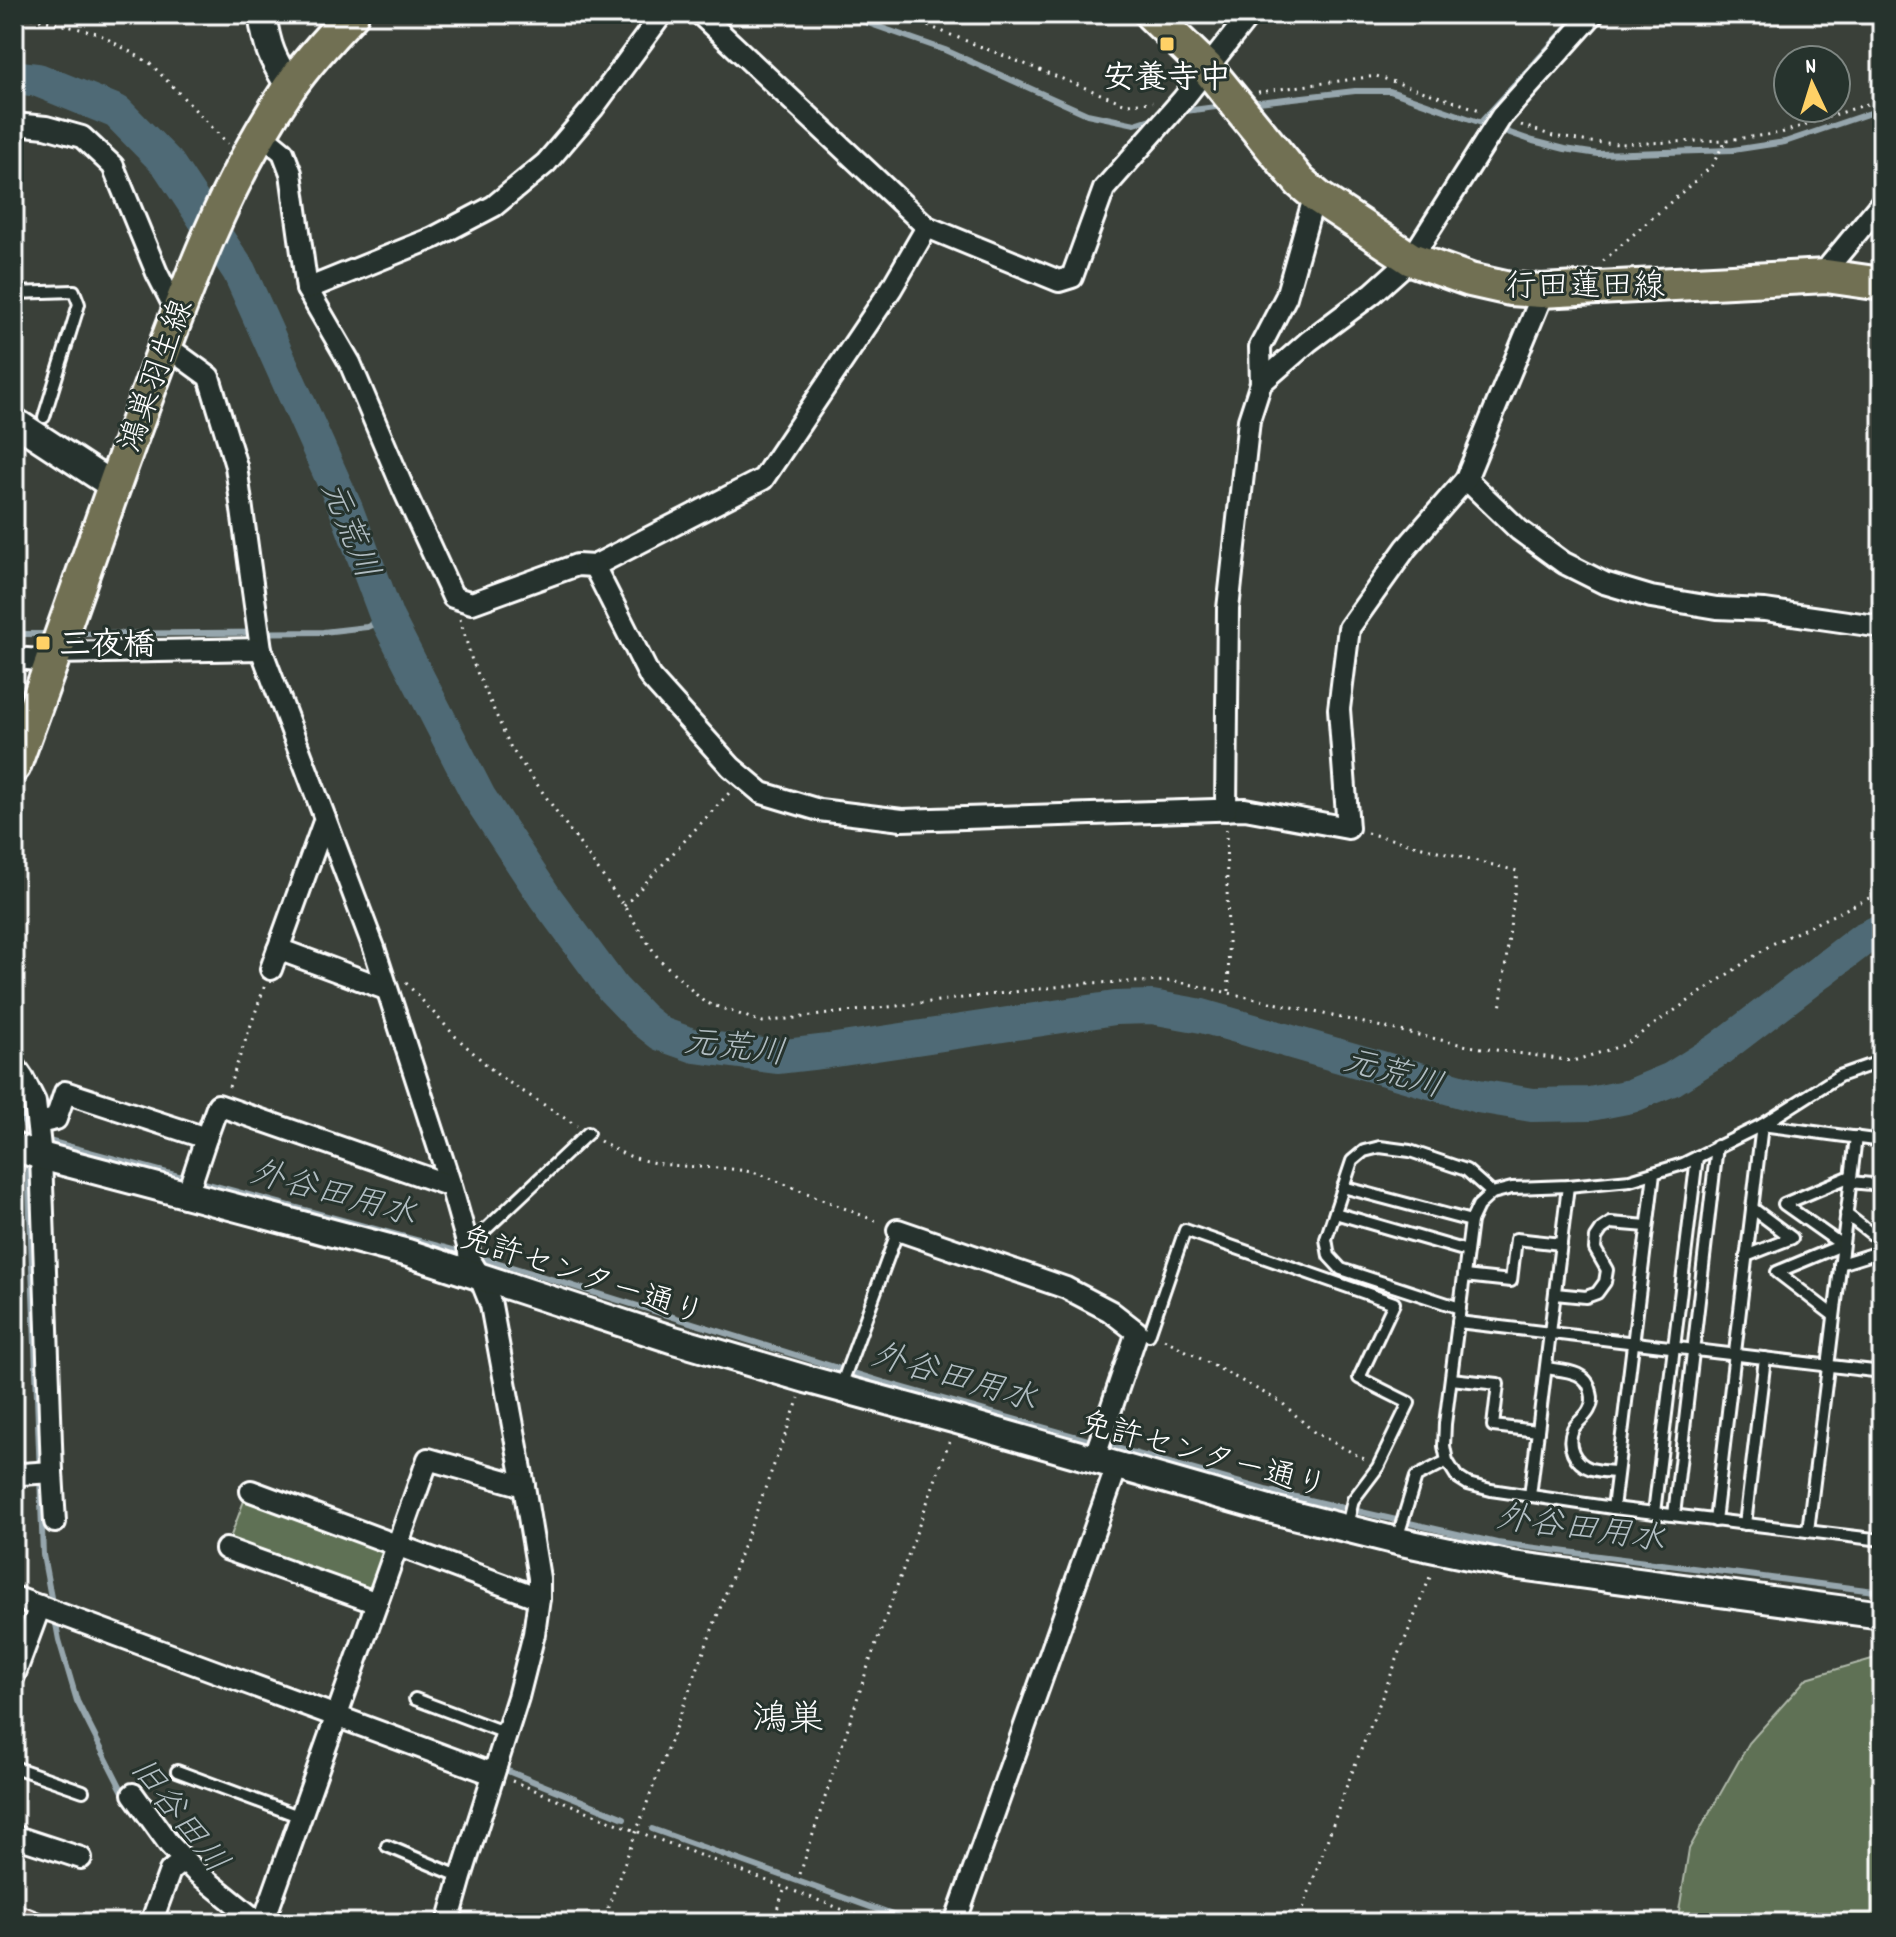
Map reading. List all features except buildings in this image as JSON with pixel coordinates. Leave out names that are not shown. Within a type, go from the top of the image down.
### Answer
[{"type":"main road","name":"鴻巣羽生線","points":[[14,766],[113,486],[207,237],[240,170],[290,87],[352,14]]},
{"type":"main road","name":"行田蓮田線","points":[[1151,14],[1207,68],[1300,182],[1411,259],[1470,280],[1510,289],[1541,291],[1826,276],[1882,284]]},
{"type":"street","points":[[262,14],[267,44],[290,87]]},
{"type":"street","points":[[307,289],[433,238],[494,206],[546,163],[593,108],[662,14]]},
{"type":"street","points":[[700,14],[927,227],[1059,281],[1072,277],[1104,189],[1183,99],[1250,14]]},
{"type":"street","points":[[1261,383],[1411,259],[1501,117],[1593,14]]},
{"type":"street","points":[[14,124],[46,127],[82,137],[113,166],[157,273],[182,299]]},
{"type":"street","points":[[261,134],[283,152],[291,173],[307,289],[350,363],[453,597],[472,603],[577,565],[594,566],[763,479],[891,289],[927,227]]},
{"type":"street","points":[[1226,810],[1228,609],[1249,420],[1261,383],[1260,347],[1286,297],[1315,194]]},
{"type":"street","points":[[1826,276],[1830,265],[1882,202]]},
{"type":"street","points":[[594,566],[650,677],[731,767],[762,793],[819,810],[902,820],[1245,809],[1348,828],[1339,709],[1349,628],[1406,548],[1466,479],[1540,300],[1541,291]]},
{"type":"street","points":[[165,345],[209,377],[236,466],[261,649],[374,948],[395,985],[470,1260],[491,1305],[524,1486],[539,1578],[534,1634],[518,1697],[448,1923]]},
{"type":"street","points":[[14,421],[113,486]]},
{"type":"street","points":[[1466,479],[1519,530],[1564,563],[1604,583],[1651,597],[1717,608],[1765,610],[1882,627]]},
{"type":"street","points":[[14,658],[261,649]]},
{"type":"street","points":[[271,969],[325,819]]},
{"type":"street","points":[[278,949],[395,985]]},
{"type":"street","points":[[14,1065],[35,1102],[41,1156],[55,1522]]},
{"type":"street","points":[[38,1123],[56,1119],[65,1092],[206,1138]]},
{"type":"street","points":[[187,1195],[218,1105],[451,1186]]},
{"type":"street","name":"免許センター通り","points":[[14,1147],[408,1253],[674,1340],[1269,1509],[1397,1541],[1543,1570],[1882,1615]]},
{"type":"street","points":[[898,1230],[1066,1288],[1143,1333],[1105,1463],[955,1923]]},
{"type":"street","points":[[133,1794],[184,1860],[220,1893],[261,1923],[428,1459],[524,1486]]},
{"type":"street","points":[[14,1471],[22,1474],[52,1472]]},
{"type":"street","points":[[251,1491],[539,1598]]},
{"type":"street","points":[[226,1549],[377,1603]]},
{"type":"street","points":[[14,1597],[493,1774]]},
{"type":"street","points":[[14,1676],[50,1610]]},
{"type":"street","points":[[14,1836],[81,1858]]},
{"type":"street","points":[[151,1923],[170,1871],[184,1860]]},
{"type":"lane","points":[[14,293],[74,291],[79,304],[44,417]]},
{"type":"lane","points":[[1882,1061],[1839,1076],[1762,1125],[1683,1164],[1630,1180],[1512,1188],[1492,1193],[1478,1206],[1471,1221],[1444,1446],[1447,1461],[1457,1477],[1468,1484],[1491,1490],[1882,1540]]},
{"type":"lane","points":[[1762,1125],[1882,1141]]},
{"type":"lane","points":[[1715,1521],[1762,1125]]},
{"type":"lane","points":[[468,1246],[588,1133]]},
{"type":"lane","points":[[1808,1531],[1856,1137]]},
{"type":"lane","points":[[1674,1515],[1717,1146]]},
{"type":"lane","points":[[1460,1308],[1341,1269],[1329,1256],[1326,1239],[1352,1161],[1364,1151],[1380,1147],[1410,1151],[1466,1170],[1492,1193]]},
{"type":"lane","points":[[1654,1513],[1697,1157]]},
{"type":"lane","points":[[1613,1508],[1654,1173]]},
{"type":"lane","points":[[1842,1245],[1784,1204],[1850,1179],[1882,1185]]},
{"type":"lane","points":[[1530,1496],[1568,1186]]},
{"type":"lane","points":[[1343,1187],[1471,1221]]},
{"type":"lane","points":[[1746,1256],[1792,1238],[1752,1208]]},
{"type":"lane","points":[[1335,1213],[1467,1251]]},
{"type":"lane","points":[[1846,1214],[1882,1242]]},
{"type":"lane","points":[[1555,1294],[1586,1297],[1597,1293],[1605,1282],[1607,1270],[1595,1249],[1596,1238],[1602,1229],[1611,1223],[1647,1226]]},
{"type":"lane","points":[[840,1389],[898,1230]]},
{"type":"lane","points":[[1143,1333],[1185,1230],[1394,1303],[1359,1378],[1409,1403],[1378,1467],[1353,1500],[1346,1527]]},
{"type":"lane","points":[[1464,1276],[1511,1281],[1516,1239],[1561,1244]]},
{"type":"lane","points":[[1833,1315],[1777,1272],[1842,1245]]},
{"type":"lane","points":[[1840,1264],[1882,1251]]},
{"type":"lane","points":[[1458,1322],[1882,1372]]},
{"type":"lane","points":[[1745,1524],[1765,1358]]},
{"type":"lane","points":[[1546,1368],[1574,1372],[1587,1381],[1592,1393],[1592,1405],[1575,1425],[1570,1438],[1572,1452],[1579,1462],[1591,1469],[1616,1472]]},
{"type":"lane","points":[[1451,1379],[1498,1384],[1493,1426],[1538,1431]]},
{"type":"lane","points":[[1397,1541],[1416,1477],[1447,1461]]},
{"type":"lane","points":[[415,1699],[506,1733]]},
{"type":"lane","points":[[14,1767],[83,1791]]},
{"type":"lane","points":[[177,1771],[301,1817]]},
{"type":"lane","points":[[387,1846],[461,1877]]},
{"type":"path","points":[[16,14],[97,33],[150,63],[240,170]]},
{"type":"path","points":[[898,14],[1126,104],[1183,99]]},
{"type":"path","points":[[1231,96],[1376,76],[1553,136],[1620,144],[1726,140],[1781,133],[1882,99]]},
{"type":"path","points":[[1584,289],[1585,277],[1711,167],[1726,140]]},
{"type":"path","points":[[453,597],[472,661],[511,748],[658,958],[704,1002],[762,1022],[1089,983],[1175,981],[1468,1046],[1573,1061],[1624,1045],[1772,944],[1882,892]]},
{"type":"path","points":[[624,906],[743,777]]},
{"type":"path","points":[[1226,810],[1229,993]]},
{"type":"path","points":[[1348,828],[1517,871],[1500,1010]]},
{"type":"path","points":[[222,1106],[271,969]]},
{"type":"path","points":[[395,985],[499,1076],[617,1152],[637,1160],[684,1167],[747,1170],[898,1230]]},
{"type":"path","points":[[1143,1333],[1162,1339],[1281,1402],[1314,1432],[1378,1467]]},
{"type":"path","points":[[602,1923],[806,1379]]},
{"type":"path","points":[[800,1874],[867,1669],[957,1420]]},
{"type":"path","points":[[1298,1923],[1345,1790],[1441,1550]]},
{"type":"path","points":[[493,1774],[878,1923]]},
{"type":"path","points":[[772,1923],[785,1888]]},
{"type":"green space","points":[[248,1490],[397,1547],[377,1603],[226,1549]]},
{"type":"green space","points":[[1882,1656],[1882,1923],[1677,1923],[1689,1849],[1749,1743],[1807,1678]]},
{"type":"waterway","points":[[842,14],[945,50],[1087,114],[1135,124],[1160,116]]},
{"type":"waterway","points":[[1481,122],[1578,15]]},
{"type":"waterway","name":"元荒川","points":[[14,77],[38,80],[117,112],[168,164],[239,271],[346,509],[387,618],[479,797],[545,897],[613,989],[661,1034],[695,1046],[777,1057],[1115,1008],[1152,1007],[1202,1016],[1478,1096],[1532,1105],[1590,1104],[1631,1096],[1672,1079],[1718,1050],[1863,939],[1882,930]]},
{"type":"waterway","points":[[1250,103],[1355,91],[1390,91],[1533,141],[1598,154],[1733,150],[1785,142],[1882,109]]},
{"type":"waterway","points":[[1178,112],[1223,106]]},
{"type":"waterway","points":[[74,634],[323,632],[367,627],[387,618]]},
{"type":"waterway","points":[[14,634],[50,634]]},
{"type":"waterway","points":[[14,1100],[30,1136],[29,1141]]},
{"type":"waterway","name":"外谷田用水","points":[[45,1140],[486,1259],[886,1383],[1265,1490],[1497,1543],[1882,1592]]},
{"type":"waterway","name":"旧谷田川","points":[[28,1160],[43,1555],[59,1640],[77,1701],[127,1800]]},
{"type":"waterway","points":[[498,1767],[624,1818]]},
{"type":"waterway","points":[[652,1829],[915,1923]]},
{"type":"place","name":"安養寺中","points":[[1167,44]]},
{"type":"place","name":"三夜橋","points":[[43,643]]},
{"type":"district","name":"鴻巣","points":[[788,1716]]}]
